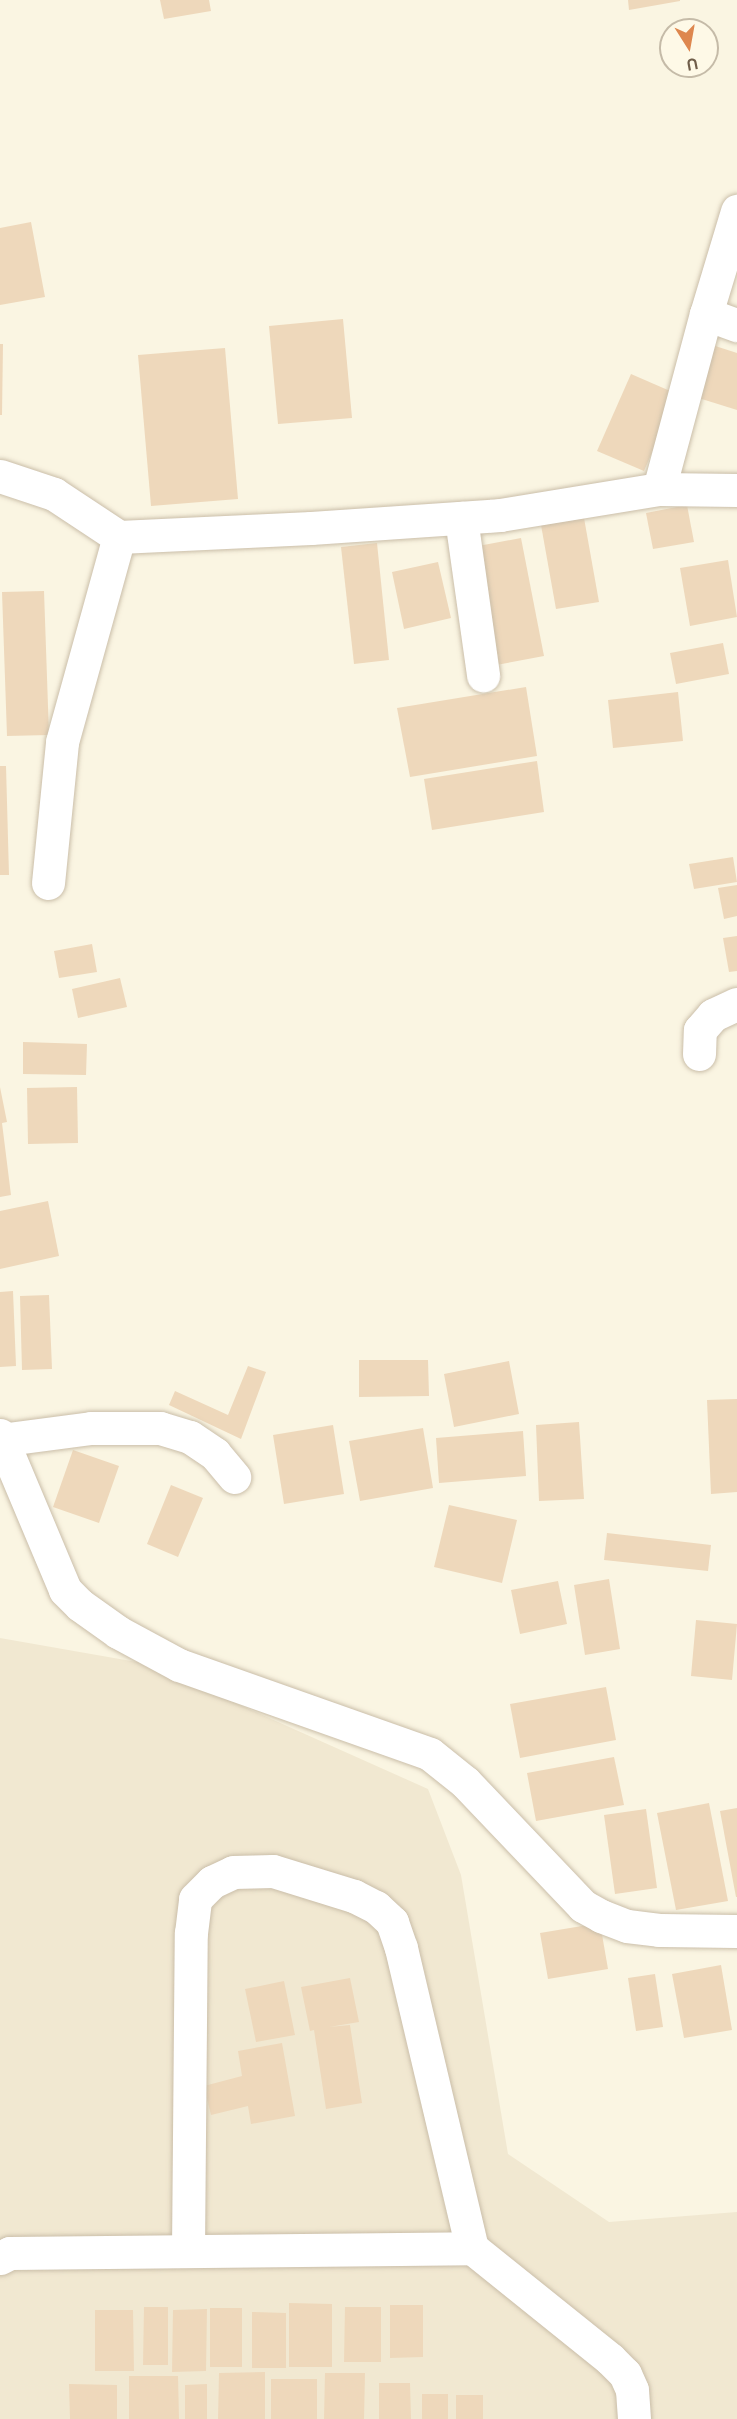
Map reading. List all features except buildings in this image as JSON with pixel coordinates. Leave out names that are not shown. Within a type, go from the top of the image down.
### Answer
[{"type":"street","points":[[659,489],[706,314],[737,211]]},
{"type":"street","points":[[706,314],[737,325]]},
{"type":"street","points":[[0,476],[54,494],[119,537],[461,518],[500,515],[659,489],[737,490]]},
{"type":"street","points":[[461,518],[483,675]]},
{"type":"street","points":[[48,883],[62,742],[119,537]]},
{"type":"street","points":[[699,1054],[700,1030],[712,1015],[737,1004]]},
{"type":"street","points":[[234,1477],[215,1454],[190,1437],[160,1428],[92,1428],[1,1438],[65,1590],[80,1605],[118,1632],[179,1665],[430,1754],[465,1782],[583,1906],[601,1916],[627,1926],[659,1930],[737,1930]]},
{"type":"street","points":[[188,2251],[191,1933],[195,1899],[212,1882],[233,1872],[273,1871],[354,1896],[376,1907],[392,1922],[401,1948],[472,2248],[610,2359],[625,2374],[632,2390],[634,2419]]},
{"type":"street","points":[[0,2258],[10,2253],[472,2248]]},
{"type":"shaded area","points":[[0,1638],[148,1664],[428,1789],[461,1875],[508,2154],[609,2222],[737,2212],[737,2419],[0,2419]]}]
